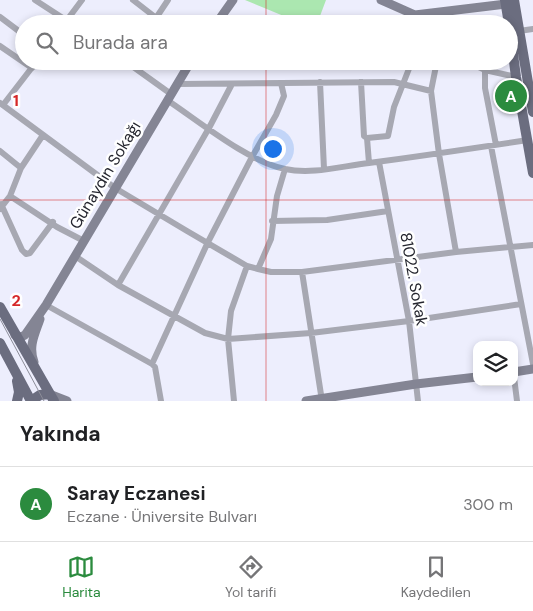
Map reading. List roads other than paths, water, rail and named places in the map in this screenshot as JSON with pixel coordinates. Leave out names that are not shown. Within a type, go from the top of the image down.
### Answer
[{"type":"main road","points":[[508,2],[509,15]]},
{"type":"main road","points":[[508,2],[512,15]]},
{"type":"main road","points":[[518,31],[533,112]]},
{"type":"main road","points":[[515,70],[533,173]]},
{"type":"main road","points":[[0,307],[52,397]]},
{"type":"main road","points":[[0,343],[31,401],[38,397],[52,397]]},
{"type":"main road","points":[[14,370],[19,386],[17,401]]},
{"type":"street","points":[[35,0],[56,15]]},
{"type":"street","points":[[72,15],[82,0]]},
{"type":"street","points":[[133,0],[152,15]]},
{"type":"street","points":[[158,15],[168,0]]},
{"type":"street","points":[[222,15],[233,0]]},
{"type":"street","points":[[381,0],[415,15],[508,2]]},
{"type":"street","points":[[0,18],[15,29]]},
{"type":"street","points":[[518,31],[533,29]]},
{"type":"street","points":[[0,46],[15,56]]},
{"type":"street","points":[[30,70],[2,104],[115,188],[247,266],[258,270],[302,272],[456,252],[533,245]]},
{"type":"street","points":[[135,70],[209,128],[252,157],[285,169],[324,169],[528,140]]},
{"type":"street","name":"Günaydın Sokağı","points":[[46,305],[186,70]]},
{"type":"street","points":[[367,138],[388,136],[394,107],[408,70]]},
{"type":"street","points":[[435,70],[431,91],[438,154],[456,252]]},
{"type":"street","points":[[516,77],[485,70],[509,246],[533,364]]},
{"type":"street","points":[[320,82],[324,169]]},
{"type":"street","points":[[361,82],[364,136],[367,138],[369,163]]},
{"type":"street","points":[[152,364],[208,242],[276,114],[284,96],[281,83]]},
{"type":"street","points":[[178,84],[402,83],[431,91]]},
{"type":"street","points":[[118,285],[160,215],[232,84]]},
{"type":"street","points":[[519,95],[531,93]]},
{"type":"street","points":[[43,135],[21,168],[10,196],[1,206],[22,250],[26,254],[30,253],[52,222]]},
{"type":"street","points":[[0,151],[21,168]]},
{"type":"street","name":"81022. Sokak","points":[[379,162],[409,321],[418,401]]},
{"type":"street","points":[[258,270],[271,239],[272,221],[285,169]]},
{"type":"street","points":[[10,196],[84,241]]},
{"type":"street","points":[[272,221],[327,220],[388,211]]},
{"type":"street","points":[[75,256],[118,285],[206,333],[228,339],[311,333],[409,321],[520,304]]},
{"type":"street","points":[[234,401],[228,339],[231,311],[247,266]]},
{"type":"street","points":[[302,272],[322,400]]},
{"type":"street","points":[[15,335],[21,337],[25,335],[46,305]]},
{"type":"street","points":[[46,305],[152,364],[155,367],[161,401]]},
{"type":"street","points":[[37,373],[31,342],[46,305]]},
{"type":"street","points":[[518,371],[533,369]]},
{"type":"street","points":[[306,401],[473,377]]},
{"type":"street","points":[[516,386],[518,401]]},
{"type":"street","points":[[52,397],[67,401]]},
{"type":"tram line","points":[[0,319],[44,401]]},
{"type":"place","name":"Saray Eczanesi","points":[[511,96]]}]
